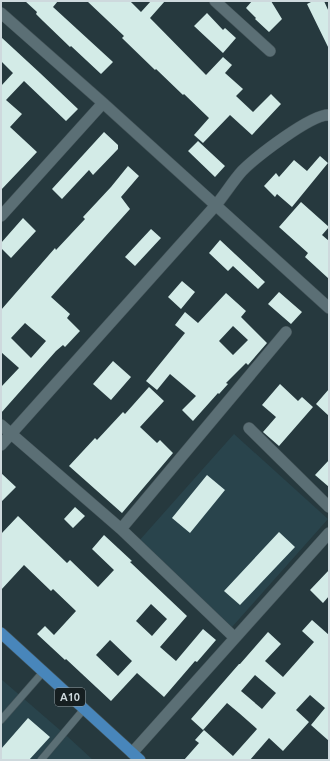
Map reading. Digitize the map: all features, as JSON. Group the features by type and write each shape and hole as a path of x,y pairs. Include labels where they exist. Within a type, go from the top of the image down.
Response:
{"main road":[{"name":"A10","path":"1,633 136,756"}],"street":[{"path":"215,1 270,51"},
{"path":"1,13 103,103 329,308"},
{"path":"2,214 103,103"},
{"path":"1,445 216,205 242,171 265,152 311,120 324,114 329,115"},
{"path":"121,529 286,332"},
{"path":"1,425 121,529 235,638"},
{"path":"250,428 329,507"},
{"path":"136,756 235,638 329,533"}],"lane":[{"path":"1,720 43,672"},
{"path":"41,760 84,709"}],"shaded area":[{"path":"234,434 328,519 232,627 138,542"},
{"path":"1,679 68,737 93,760 1,760"}],"building":[{"path":"25,1 58,1 53,7 113,62 101,74 71,46 70,47 36,14 37,12"},
{"path":"87,1 130,1 141,12 151,1 165,1 150,18 206,75 223,57 232,65 225,73 243,89 236,96 253,112 271,94 281,104 252,135 230,115 203,143 194,135 209,118 156,69 155,70 122,38 124,36"},
{"path":"252,1 271,1 282,19 269,32 246,8"},
{"path":"313,1 324,1 329,12 329,49 307,4"},
{"path":"207,13 223,30 225,28 236,38 223,53 194,26"},
{"path":"1,37 78,109 66,121 24,81 6,100 22,114 10,127 37,152 1,190 1,86 13,73 1,61"},
{"path":"104,132 118,145 118,149 93,175 89,170 62,199 52,189"},
{"path":"198,141 225,166 215,177 188,151"},
{"path":"320,156 328,163 292,207 277,194 275,197 264,186 276,173 279,177 294,160 307,171"},
{"path":"128,166 139,176 121,197 130,209 51,297 70,314 67,318 80,331 65,347 63,345 56,351 1,413 1,387 19,368 1,352 1,310 55,248 56,250 85,219 83,217","holes":["25,323 46,341 31,358 11,338"]},
{"path":"301,202 329,227 322,235 329,241 329,279 305,257 308,253 279,227"},
{"path":"23,218 36,231 11,258 1,248 1,243"},
{"path":"151,229 161,238 135,266 125,257"},
{"path":"220,240 265,282 258,289 233,266 228,271 209,253"},
{"path":"182,281 195,292 181,309 168,297"},
{"path":"279,292 302,312 291,324 268,304"},
{"path":"226,293 246,311 241,317 267,343 248,365 246,363 226,383 228,384 193,421 182,410 196,396 170,374 157,390 146,381 185,333 175,325 185,312 198,323","holes":["233,326 248,340 233,355 219,341"]},
{"path":"113,361 131,377 111,400 93,384"},
{"path":"280,384 298,401 302,397 313,407 279,446 263,432 276,417 262,405"},
{"path":"149,387 164,401 140,427 157,443 160,440 173,453 122,513 69,466 95,438 97,440 123,412 125,414"},
{"path":"329,389 329,416 316,404"},
{"path":"329,460 329,487 315,475"},
{"path":"1,473 16,487 1,502"},
{"path":"207,475 225,490 190,533 172,518"},
{"path":"75,507 85,516 73,528 64,519"},
{"path":"18,516 67,563 70,560 98,587 114,570 92,549 104,535 187,616 160,647 176,661 203,629 216,640 197,662 195,661 164,697 137,673 111,701 37,634 45,626 54,635 76,611 53,589 51,591 24,565 1,590 1,534","holes":["151,604 167,619 152,636 136,621","110,640 132,661 118,676 96,655"]},
{"path":"279,532 295,547 240,605 224,591"},
{"path":"329,570 329,596 323,603 310,590"},
{"path":"312,620 329,635 329,741 311,725 325,708 310,695 296,710 309,722 283,751 269,738 250,760 184,760 199,743 195,740 204,730 233,756 257,729 239,713 227,703 203,730 191,719 268,632 281,644 265,661 283,677 314,642 302,631","holes":["255,675 276,693 262,709 241,691"]},
{"path":"28,718 50,737 29,760 1,760 1,749"}]}
